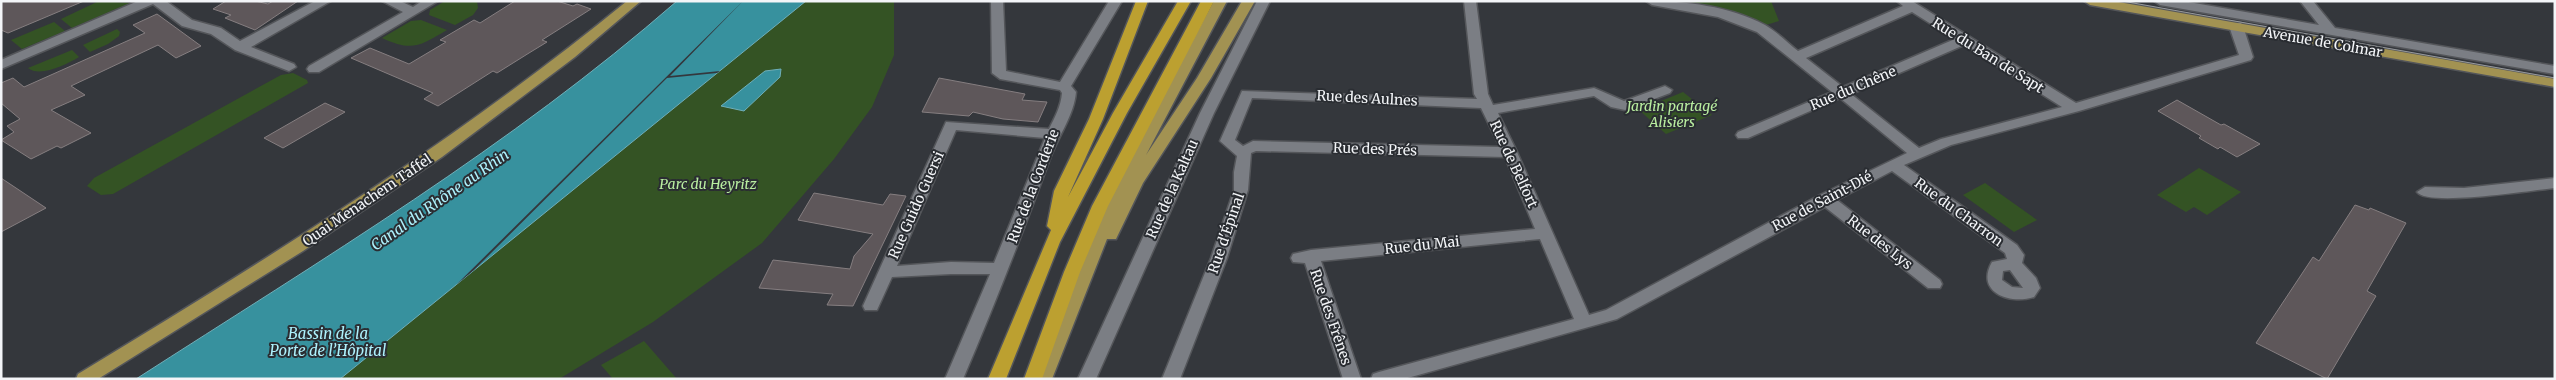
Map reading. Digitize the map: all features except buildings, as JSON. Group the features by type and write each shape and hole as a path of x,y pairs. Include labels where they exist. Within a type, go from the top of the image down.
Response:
{"highway":[{"path":"1052,242 1062,190 1096,119 1142,1"},
{"path":"997,379 1052,242 1120,113 1185,1"},
{"path":"1033,379 1082,248 1100,206 1208,1"}],"main road":[{"name":"Quai Menachem Taffel","path":"84,379 250,277 371,198 507,102 635,1"},
{"path":"1043,379 1119,190 1221,1"},
{"path":"1086,274 1111,234 1136,183 1165,135 1204,78 1249,1"},
{"name":"Avenue de Colmar","path":"2090,1 2555,83"}],"street":[{"path":"1,65 148,1"},
{"path":"157,1 188,23 216,31 240,47 289,68"},
{"path":"240,47 325,1"},
{"path":"388,1 414,12"},
{"path":"314,69 432,1"},
{"path":"997,1 999,73 1005,76 1064,87 1116,1"},
{"name":"Rue de la Kaltau","path":"1087,379 1207,113 1264,1"},
{"name":"Rue de Belfort","path":"1470,1 1479,87 1510,152 1583,321"},
{"path":"1652,1 1699,8 1744,20 1773,36 1917,153"},
{"name":"Avenue de Colmar","path":"2160,1 2555,70"},
{"path":"2306,1 2331,31"},
{"path":"1799,56 1908,4"},
{"name":"Rue du Ban de Sapt","path":"1908,4 2074,108"},
{"name":"Rue de Saint-Dié","path":"1379,379 1583,321 1611,315 1825,199 1893,164 1940,144 2074,108 2246,57 2236,26"},
{"name":"Rue du Chêne","path":"1743,135 1964,40"},
{"name":"Rue de la Corderie","path":"954,379 1002,269 1052,134 1068,101 1069,92 1064,87"},
{"name":"Rue des Aulnes","path":"1243,152 1229,144 1228,135 1247,94 1488,107 1594,92 1618,106 1625,106 1666,90"},
{"name":"Rue Guido Guersi","path":"1002,269 951,268 886,272 951,125 1052,134"},
{"name":"Rue des Prés","path":"1243,152 1253,146 1510,152"},
{"name":"Rue d'Épinal","path":"1172,379 1219,258 1241,190 1241,172 1245,155 1243,152"},
{"name":"Rue du Charron","path":"1893,164 2011,250 2016,255 2014,264"},
{"path":"2425,192 2464,193 2555,183"},
{"name":"Rue des Lys","path":"1825,199 1934,284"},
{"name":"Rue du Mai","path":"1305,257 1545,233"},
{"name":"Rue des Frênes","path":"1305,257 1352,379"},
{"path":"871,306 886,272"}],"green space":[{"path":"99,1 130,3 72,28 61,19"},
{"path":"445,1 477,1 478,8 473,15 455,25 429,15 430,10"},
{"name":"Parc du Heyritz","path":"806,1 894,1 894,55 872,107 834,159 762,243 653,322 559,379 340,379"},
{"path":"1680,1 1771,1 1779,21 1766,25 1718,7"},
{"path":"421,20 447,30 430,40 409,46 382,38 411,21"},
{"path":"54,22 65,31 22,49 11,40"},
{"path":"117,29 120,32 119,36 108,44 90,52 83,45"},
{"path":"72,50 79,57 54,69 33,71 28,68"},
{"path":"293,73 307,80 308,83 113,194 101,195 87,186 94,178 281,75"},
{"name":"Jardin partagé Alisiers","path":"1683,92 1712,115 1666,134 1639,110"},
{"path":"2199,168 2241,192 2207,215 2194,207 2186,212 2157,195"},
{"path":"1985,183 2037,220 2014,232 1963,195"},
{"path":"644,341 677,379 613,379 601,365"}],"water":[{"name":"Bassin de la Porte de l’Hôpital","path":"677,1 806,1 340,379 136,379 414,200 482,153 614,54"},
{"path":"781,69 780,77 744,111 721,106 765,71"}],"pier":[{"path":"743,1 670,76 720,71 717,73 667,78 474,270 456,285"}],"tram line":[{"path":"2122,1 2555,78"}],"water label":[{"name":"Canal du Rhône au Rhin","path":"440,200"}]}
